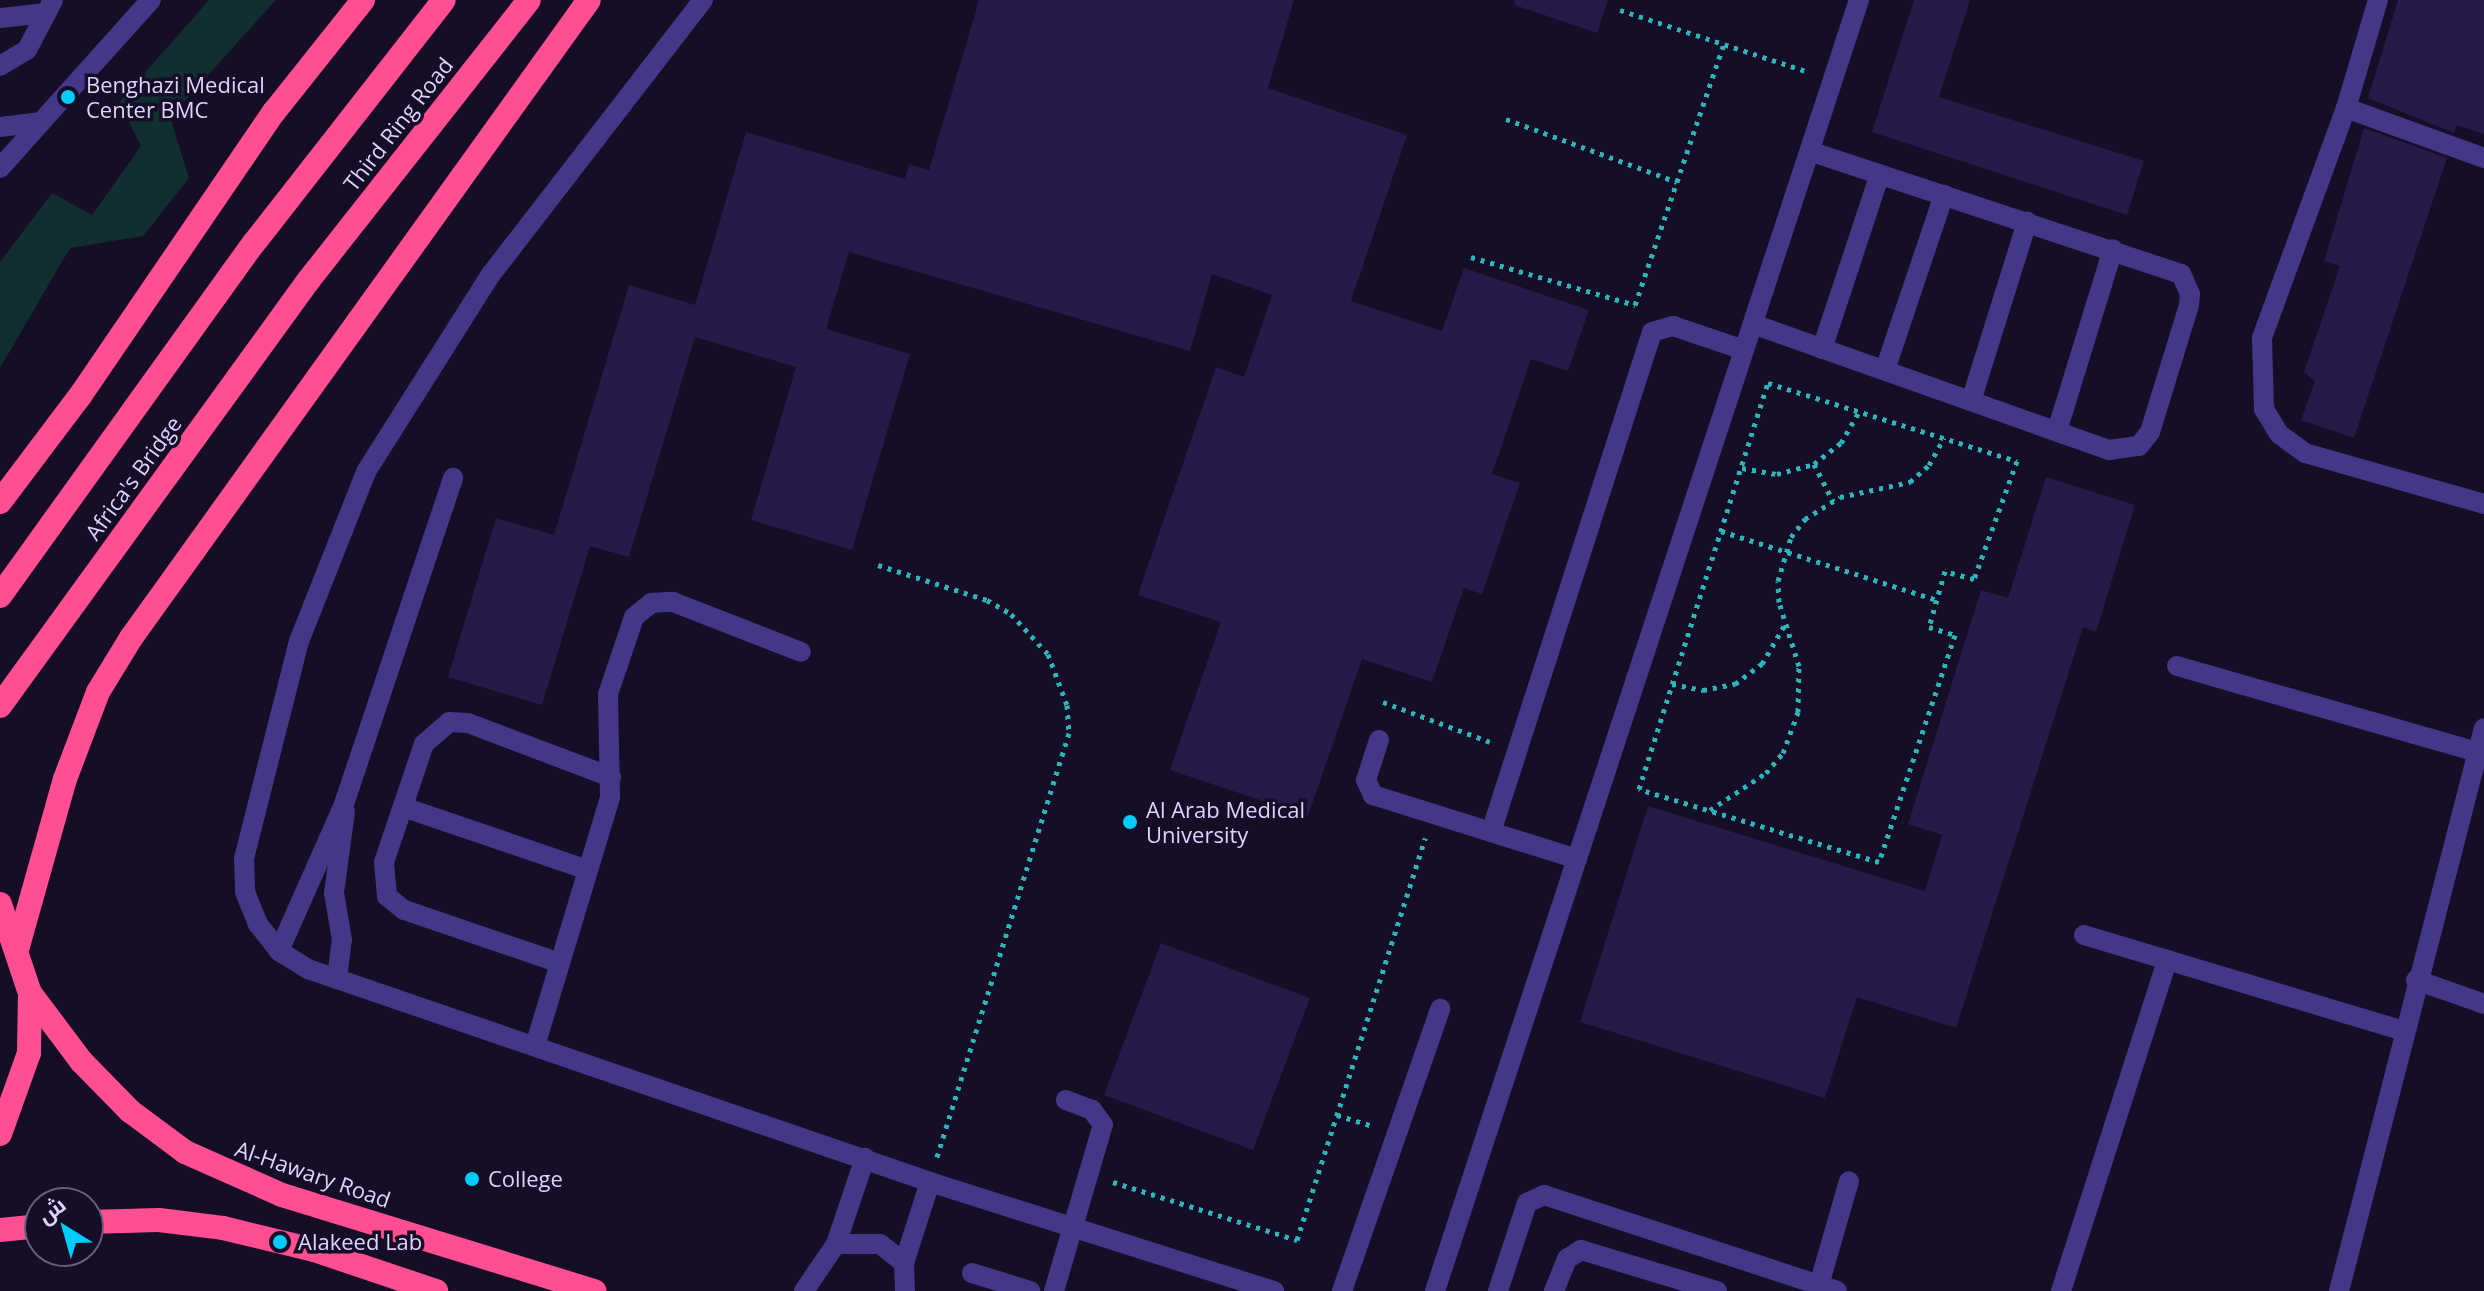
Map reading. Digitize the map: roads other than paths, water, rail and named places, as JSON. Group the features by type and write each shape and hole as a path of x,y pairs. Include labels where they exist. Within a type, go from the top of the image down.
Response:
{"highway":[{"path":"0,502 80,396 274,112 363,0"},
{"name":"Third Ring Road","path":"254,243 444,0"},
{"name":"Third Ring Road","path":"308,281 529,0"},
{"path":"18,946 65,779 98,692 131,638 589,0"},
{"name":"Africa's Bridge","path":"0,596 254,243"},
{"name":"Africa's Bridge","path":"0,706 308,281"},
{"path":"0,904 18,946 30,993 29,1053 0,1134"},
{"name":"Al-Hawary Road","path":"30,993 81,1061 130,1111 185,1152 282,1195 595,1291"},
{"path":"104,1222 159,1220 223,1228 314,1250 436,1291"},
{"path":"0,1230 24,1228"}],"street":[{"path":"0,168 151,0"},
{"path":"703,0 491,274 366,472 299,641 244,858 245,892 258,924 279,951 337,979 930,1182 1274,1291"},
{"path":"1435,1291 1859,0"},
{"path":"2378,0 2346,108 2262,338 2264,409 2279,434 2305,453 2484,504"},
{"path":"0,18 50,7"},
{"path":"0,66 27,50 50,7"},
{"path":"2346,108 2484,158"},
{"path":"0,127 41,122"},
{"path":"1753,324 2119,452 2139,446 2150,432 2190,294 2181,274 1810,151"},
{"path":"1822,349 1880,174"},
{"path":"1885,370 1944,195"},
{"path":"1971,401 2027,222"},
{"path":"2057,431 2113,249"},
{"path":"1491,832 1648,340 1659,327 1673,326 1744,350"},
{"path":"279,951 344,804 453,478"},
{"path":"535,1046 588,870 611,777 605,729 608,694 629,626 641,609 673,602 801,652"},
{"path":"2177,666 2476,752"},
{"path":"560,963 394,904 381,873 424,744 449,722 468,723 611,777"},
{"path":"2339,1291 2416,980 2484,728"},
{"path":"1379,740 1367,771 1368,788 1381,799 1577,859"},
{"path":"337,979 342,940 334,893 344,840 344,804"},
{"path":"403,807 588,870"},
{"path":"2084,935 2403,1031"},
{"path":"2061,1291 2167,960"},
{"path":"2416,980 2484,1004"},
{"path":"1342,1291 1440,1009"},
{"path":"1054,1291 1103,1125 1092,1110 1066,1100"},
{"path":"804,1291 836,1244 865,1158"},
{"path":"1498,1291 1527,1203 1544,1195 1828,1288 1849,1181"},
{"path":"905,1291 904,1263 930,1182"},
{"path":"836,1244 880,1244 904,1263"},
{"path":"1554,1291 1567,1259 1581,1250 1717,1291"},
{"path":"1647,1291 1653,1270"},
{"path":"972,1273 1030,1291"}],"place":[{"name":"Benghazi Medical Center BMC","path":"68,97"},
{"name":"Al Arab Medical University","path":"1130,822"},
{"name":"College","path":"472,1179"},
{"name":"Alakeed Lab","path":"280,1242"}]}
